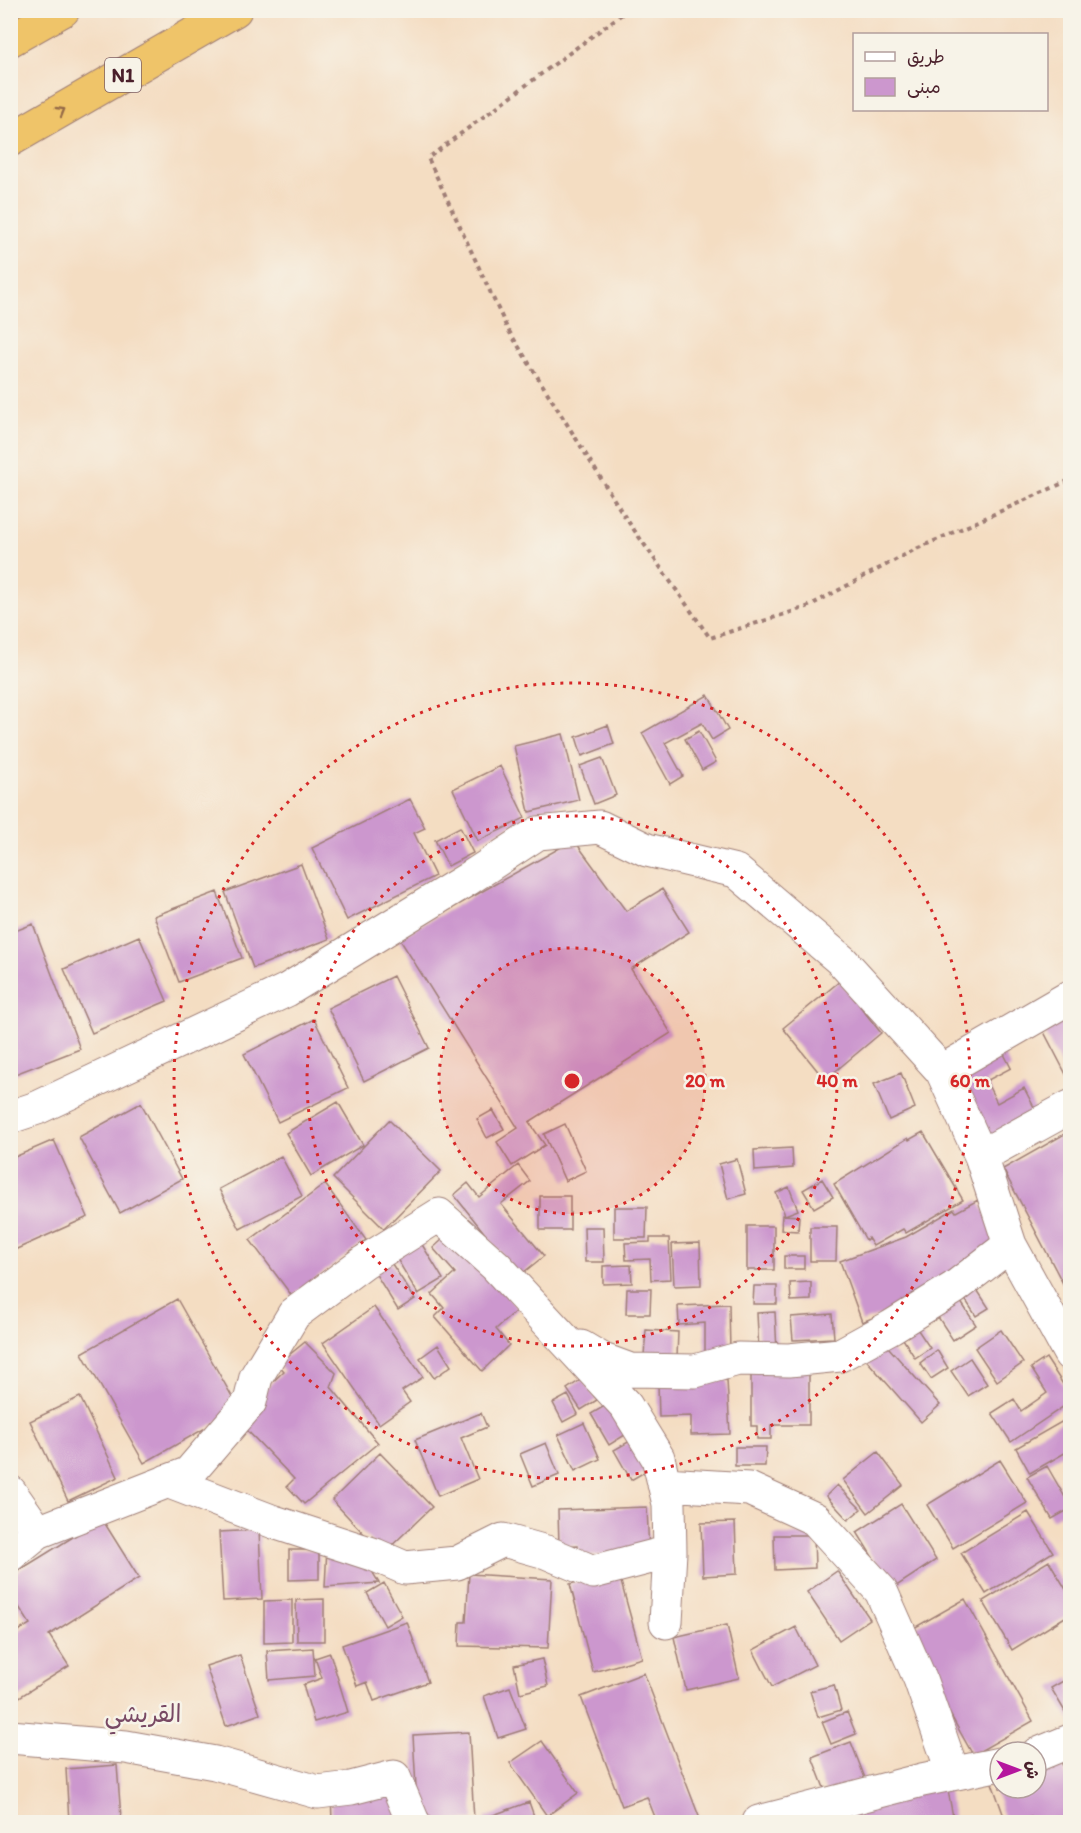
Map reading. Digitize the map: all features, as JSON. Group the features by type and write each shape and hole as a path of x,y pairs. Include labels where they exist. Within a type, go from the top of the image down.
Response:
{"highway":[{"path":"10,40 63,10"},
{"name":"N1","path":"10,140 236,10"}],"street":[{"path":"10,1117 37,1108 287,990 468,879 538,833 600,827 647,850 736,872 842,961 942,1071 981,1156 1010,1245 1071,1354"},
{"path":"942,1071 1071,997"},
{"path":"981,1156 1071,1107"},
{"path":"10,1555 38,1532 189,1473 250,1401 256,1377 294,1314 364,1262 439,1215 496,1266 626,1406 658,1458 669,1504 670,1552 666,1622"},
{"path":"554,1330 603,1360 630,1370 695,1371 738,1359 789,1360 840,1356 891,1328 954,1288 1010,1245"},
{"path":"167,1481 405,1568 457,1563 503,1540 546,1552 593,1572 670,1552"},
{"path":"664,1484 749,1489 815,1519 881,1591 920,1679 953,1773"},
{"path":"10,1492 38,1532"},
{"path":"10,1737 126,1747 204,1761 318,1792 351,1788 394,1777 413,1822"},
{"path":"1048,1750 1071,1741"},
{"path":"759,1822 988,1766"}],"path":[{"path":"630,10 428,158 507,328 625,517 710,638 807,608 915,550 1071,480"}],"building":[{"path":"708,695 728,730 712,740 702,723 665,743 683,776 670,784 642,733"},
{"path":"608,725 614,744 582,756 576,737"},
{"path":"699,731 716,762 702,770 685,739"},
{"path":"563,734 579,800 529,812 514,746"},
{"path":"602,758 616,795 594,804 580,766"},
{"path":"500,766 525,818 478,841 453,789"},
{"path":"410,799 425,828 414,833 435,876 347,920 312,848"},
{"path":"460,827 473,853 448,866 435,840"},
{"path":"574,840 626,911 662,889 689,932 631,969 671,1033 529,1122 545,1145 512,1166 497,1142 518,1128 399,938"},
{"path":"301,864 329,939 253,968 225,892"},
{"path":"217,892 242,958 179,982 154,916"},
{"path":"33,924 80,1049 10,1076 10,933"},
{"path":"139,936 167,1001 92,1033 64,969"},
{"path":"393,976 429,1048 364,1081 328,1008"},
{"path":"840,981 881,1033 825,1080 783,1028"},
{"path":"1070,1015 1070,1082 1043,1030"},
{"path":"314,1019 348,1088 278,1122 244,1054"},
{"path":"1001,1048 1011,1068 986,1081 997,1103 1024,1088 1037,1113 985,1141 950,1076"},
{"path":"901,1073 915,1108 889,1120 874,1084"},
{"path":"338,1102 363,1145 311,1176 286,1133"},
{"path":"141,1103 182,1179 120,1213 79,1137"},
{"path":"493,1110 504,1129 487,1138 477,1119"},
{"path":"389,1120 441,1171 384,1229 333,1178"},
{"path":"565,1124 586,1171 565,1181 544,1134"},
{"path":"1070,1131 1070,1177 1068,1178 1070,1183 1070,1297 1003,1169"},
{"path":"923,1132 963,1200 906,1233 903,1229 873,1246 868,1238 866,1240 834,1184 908,1138 909,1140"},
{"path":"54,1140 88,1217 10,1252 10,1159"},
{"path":"792,1148 793,1168 755,1171 754,1150"},
{"path":"281,1156 302,1196 240,1229 219,1189"},
{"path":"737,1159 746,1194 728,1199 719,1164"},
{"path":"518,1165 530,1181 501,1204 544,1256 519,1276 454,1195 468,1183 479,1197"},
{"path":"822,1179 833,1197 814,1208 803,1190"},
{"path":"325,1184 366,1240 292,1296 250,1240"},
{"path":"789,1187 798,1210 785,1215 776,1193"},
{"path":"540,1196 570,1196 570,1230 540,1230"},
{"path":"978,1200 1003,1244 928,1297 862,1322 840,1261 906,1237 954,1209 956,1212"},
{"path":"614,1207 647,1207 646,1238 614,1238"},
{"path":"782,1215 799,1216 798,1231 781,1230"},
{"path":"747,1226 774,1226 774,1270 747,1270"},
{"path":"584,1227 603,1227 604,1262 585,1262"},
{"path":"810,1227 837,1227 836,1261 810,1261"},
{"path":"451,1232 518,1309 496,1329 509,1345 482,1371 435,1317 444,1308 432,1294 455,1273 433,1248"},
{"path":"418,1238 443,1279 418,1294 394,1254"},
{"path":"650,1238 669,1238 671,1279 651,1280 650,1259 626,1260 625,1243 650,1242"},
{"path":"700,1243 701,1285 674,1286 672,1244"},
{"path":"784,1256 804,1256 804,1269 784,1269"},
{"path":"388,1258 415,1299 398,1310 372,1268"},
{"path":"631,1265 632,1283 603,1284 603,1266"},
{"path":"811,1282 811,1300 791,1301 790,1283"},
{"path":"972,1282 989,1308 976,1316 959,1290"},
{"path":"754,1286 777,1286 777,1304 753,1304"},
{"path":"627,1289 651,1289 650,1314 626,1314"},
{"path":"177,1299 239,1409 144,1463 82,1353"},
{"path":"959,1299 976,1325 953,1340 936,1314"},
{"path":"729,1304 730,1352 705,1353 705,1323 679,1325 678,1306"},
{"path":"374,1307 423,1377 402,1391 410,1402 379,1424 323,1343"},
{"path":"775,1312 777,1351 759,1352 757,1313"},
{"path":"832,1314 834,1338 793,1340 791,1317"},
{"path":"912,1321 930,1348 915,1358 898,1331"},
{"path":"646,1330 678,1332 677,1357 644,1355"},
{"path":"1001,1330 1023,1363 997,1381 975,1348"},
{"path":"880,1338 940,1405 921,1422 862,1355"},
{"path":"305,1342 336,1373 331,1387 378,1443 304,1504 287,1486 294,1479 242,1425 256,1398 284,1371 278,1364"},
{"path":"438,1345 451,1366 434,1378 420,1358"},
{"path":"937,1350 948,1368 931,1379 920,1363"},
{"path":"970,1358 987,1384 968,1396 951,1371"},
{"path":"1046,1358 1070,1395 1070,1402 1011,1442 992,1413 1014,1399 1021,1411 1047,1393 1031,1368"},
{"path":"751,1369 809,1369 809,1425 771,1425 771,1439 757,1439 757,1426 751,1426"},
{"path":"582,1379 597,1400 581,1410 567,1389"},
{"path":"727,1380 730,1434 691,1435 691,1416 659,1417 658,1383"},
{"path":"568,1395 578,1414 563,1422 553,1403"},
{"path":"80,1397 118,1477 68,1501 30,1421"},
{"path":"615,1400 633,1430 609,1445 591,1414"},
{"path":"481,1413 487,1427 461,1438 478,1479 438,1496 415,1440"},
{"path":"1070,1417 1070,1450 1030,1473 1016,1448"},
{"path":"584,1423 600,1459 575,1471 558,1435"},
{"path":"639,1436 655,1466 631,1480 614,1450"},
{"path":"546,1443 559,1475 533,1486 520,1454"},
{"path":"735,1447 766,1447 765,1466 735,1466"},
{"path":"878,1452 903,1485 868,1513 843,1480"},
{"path":"380,1453 432,1507 383,1554 332,1500"},
{"path":"1000,1460 1027,1503 953,1548 927,1505"},
{"path":"1047,1466 1070,1506 1070,1509 1052,1519 1027,1477"},
{"path":"837,1485 861,1509 848,1520 826,1496"},
{"path":"901,1504 936,1560 892,1589 857,1532"},
{"path":"647,1507 649,1553 578,1556 578,1545 559,1546 558,1510"},
{"path":"1028,1512 1053,1552 986,1594 961,1553"},
{"path":"102,1519 139,1578 49,1635 69,1666 10,1703 10,1636 30,1624 10,1593 10,1576"},
{"path":"735,1522 737,1574 703,1576 701,1523"},
{"path":"259,1530 262,1599 223,1601 219,1532"},
{"path":"774,1535 814,1535 815,1568 775,1570"},
{"path":"327,1547 369,1566 379,1583 325,1587"},
{"path":"289,1550 319,1550 319,1579 289,1580"},
{"path":"1049,1561 1070,1596 1070,1614 1012,1650 983,1601"},
{"path":"618,1571 642,1658 593,1672 570,1584"},
{"path":"837,1571 870,1619 839,1640 807,1592"},
{"path":"469,1574 552,1579 548,1648 459,1646 460,1622 466,1622"},
{"path":"384,1583 402,1616 385,1626 367,1593"},
{"path":"324,1599 324,1641 297,1641 296,1600"},
{"path":"965,1599 1033,1721 999,1740 988,1740 988,1746 973,1755 905,1633"},
{"path":"292,1600 292,1642 264,1643 264,1601"},
{"path":"407,1622 428,1682 374,1701 367,1682 357,1686 342,1645"},
{"path":"727,1625 739,1678 686,1690 674,1637"},
{"path":"796,1627 815,1665 772,1687 753,1650"},
{"path":"313,1648 315,1676 269,1680 267,1651"},
{"path":"330,1653 348,1712 314,1722 303,1685 322,1678 315,1658"},
{"path":"240,1655 260,1714 226,1726 206,1666"},
{"path":"542,1659 548,1686 520,1693 514,1665"},
{"path":"644,1673 700,1819 689,1822 657,1822 647,1797 622,1806 581,1697"},
{"path":"1070,1677 1070,1720 1051,1688"},
{"path":"834,1685 841,1710 818,1717 810,1691"},
{"path":"510,1687 526,1729 498,1738 484,1696"},
{"path":"847,1712 856,1734 831,1744 822,1722"},
{"path":"469,1732 474,1820 418,1822 413,1735"},
{"path":"542,1741 578,1793 547,1816 510,1763"},
{"path":"851,1742 865,1778 826,1793 812,1757"},
{"path":"1061,1760 1070,1788 1070,1822 1033,1822 1031,1817 1006,1822 998,1800 1048,1800 1048,1764"},
{"path":"117,1765 121,1818 69,1822 66,1769"},
{"path":"947,1785 954,1822 834,1822 831,1804"},
{"path":"394,1792 411,1822 332,1822 331,1794"},
{"path":"529,1802 536,1822 486,1822 485,1818"}],"district":[{"name":"القريشي","path":"143,1713"}]}
